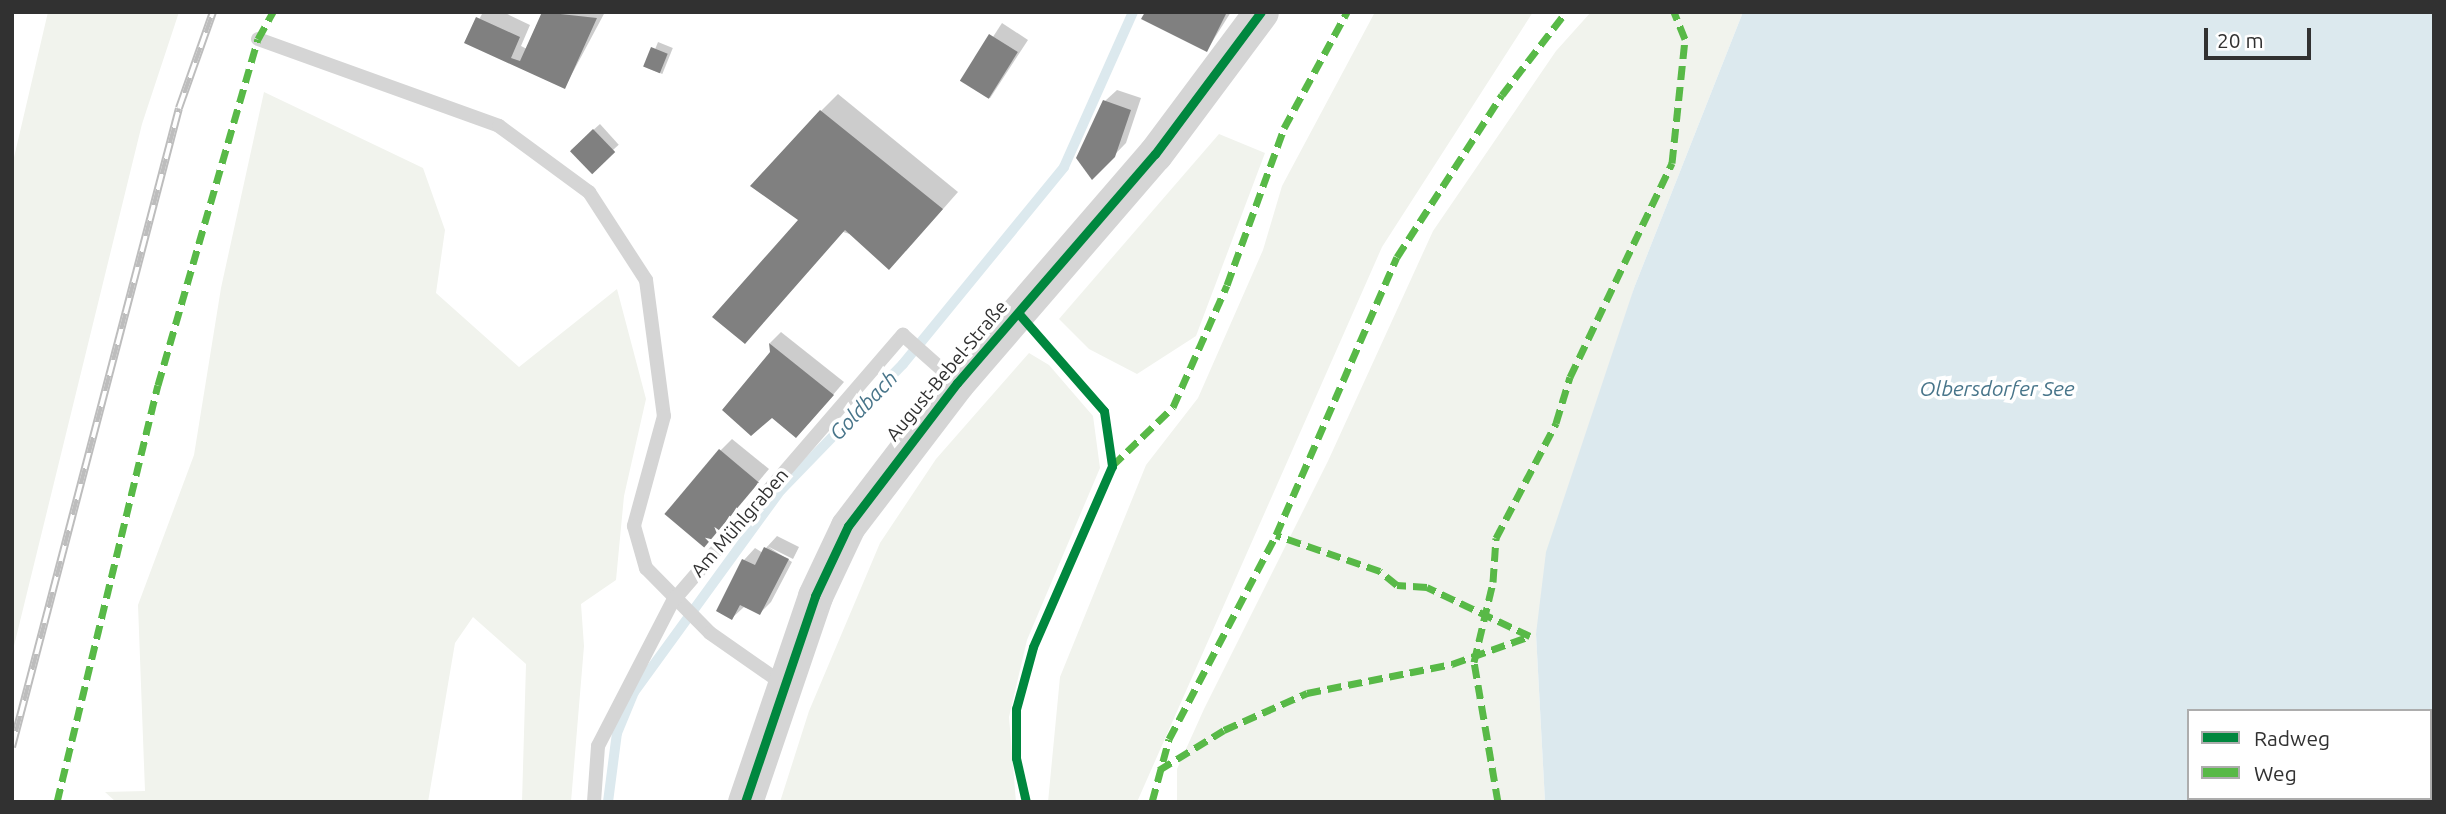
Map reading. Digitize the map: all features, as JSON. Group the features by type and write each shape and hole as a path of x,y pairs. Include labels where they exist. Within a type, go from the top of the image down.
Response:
{"street":[{"name":"August-Bebel-Straße","path":"745,802 783,684 848,526 948,374 1155,154 1261,12"}],"lane":[{"path":"258,39 499,126 589,192 646,280 664,416 635,526 646,568 673,601 710,633 783,684"},
{"name":"Am Mühlgraben","path":"594,802 598,746 673,601 905,337 948,374"}],"shaded area":[{"path":"48,12 179,12 142,124 12,654 12,166"},
{"path":"1375,12 1533,12 1382,247 1137,802 1048,802 1060,677 1146,465 1198,398 1263,250 1282,186"},
{"path":"1591,12 1743,12 1634,288 1536,634 1545,802 1177,802 1177,769 1204,709 1328,461 1433,231 1556,51"},
{"path":"264,92 423,168 445,230 436,293 519,367 617,289 646,399 624,496 616,580 581,604 584,646 571,802 522,802 526,664 473,617 455,643 428,802 116,802 105,792 145,791 138,605 194,455 221,288"},
{"path":"1219,134 1265,153 1196,336 1137,374 1089,349 1059,319"},
{"path":"1029,353 1049,365 1093,416 1100,468 1027,640 1009,717 1016,802 780,802 809,711 880,543 936,459"}],"water":[{"name":"Olbersdorfer See","path":"1743,12 2434,12 2434,802 1545,802 1536,634 1546,552 1634,288"}],"building":[{"path":"542,12 597,18 565,89 464,43 476,17 520,37 511,58 520,61"},
{"path":"1145,12 1227,12 1207,52 1141,19"},
{"path":"989,34 1018,52 989,99 960,81"},
{"path":"651,47 668,54 660,73 643,66"},
{"path":"1103,100 1131,110 1115,157 1092,180 1076,158"},
{"path":"820,110 943,209 889,270 845,230 745,344 712,317 798,220 750,186"},
{"path":"593,129 615,152 592,174 570,151"},
{"path":"769,343 834,395 796,438 772,418 751,436 722,410 770,352"},
{"path":"719,449 759,482 704,548 664,514"},
{"path":"764,547 789,559 760,615 740,605 732,620 716,611 742,559 755,565"}],"waterway":[{"name":"Goldbach","path":"608,802 617,733 634,692 781,490 903,364 1064,167 1133,12"}],"railway":[{"path":"12,747 179,108 213,12"}],"marked path":[{"path":"57,802 158,385 258,39 273,12"},
{"path":"1112,466 1173,407 1227,285 1284,128 1347,12"},
{"path":"1152,802 1169,739 1276,535 1397,257 1502,95 1566,12"},
{"path":"1498,802 1474,662 1493,582 1496,538 1556,423 1570,377 1672,163 1685,39 1674,12"},
{"path":"1159,770 1224,730 1307,693 1452,664 1530,636 1427,587 1397,585 1380,571 1276,535"}],"cycle path":[{"path":"745,802 815,596 848,526 957,383 1155,154 1261,12"},
{"path":"1019,314 1104,411 1112,466 1033,647 1016,709 1016,758 1026,802"}]}
